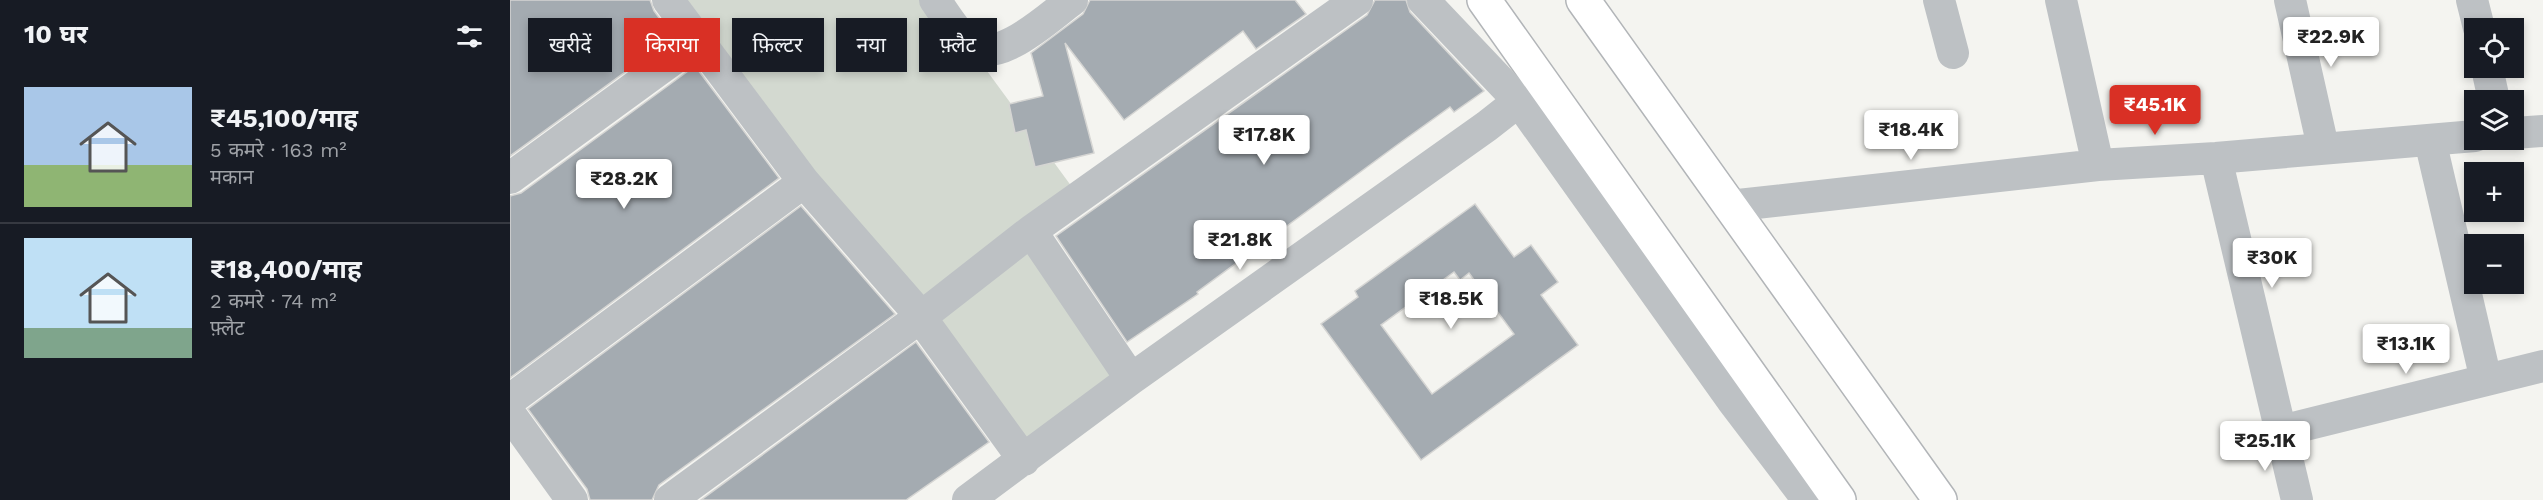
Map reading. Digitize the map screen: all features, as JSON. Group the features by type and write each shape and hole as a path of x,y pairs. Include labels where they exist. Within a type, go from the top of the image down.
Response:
{"highway":[{"path":"1484,0 1531,92 1839,500"},
{"path":"1589,2 1729,206 1940,500"}],"street":[{"path":"668,0 681,18"},
{"path":"935,0 970,45 989,52 1008,46 1072,0"},
{"path":"670,500 920,317 1031,231 1357,0"},
{"path":"1422,0 1531,92 1732,400 1808,500"},
{"path":"1939,0 1953,53"},
{"path":"2061,0 2098,165"},
{"path":"2290,0 2324,147"},
{"path":"2472,0 2476,18"},
{"path":"720,70 804,182 920,317 1024,460"},
{"path":"510,178 655,72"},
{"path":"968,500 1131,379 1531,92"},
{"path":"2524,132 2543,131"},
{"path":"1729,206 2098,165 2216,158 2324,147 2464,137"},
{"path":"2430,140 2486,380"},
{"path":"2216,158 2297,500"},
{"path":"510,400 804,182"},
{"path":"1031,231 1131,379"},
{"path":"2280,431 2543,366"},
{"path":"510,414 566,498"}],"shaded area":[{"path":"674,0 935,0 948,18 919,18 919,72 988,72 1080,198 1031,231 1131,379 1024,460 720,60 720,18 688,18"}],"building":[{"path":"510,0 650,0 659,18 624,18 625,72 510,156"},
{"path":"1090,0 1295,0 1306,14 1256,49 1243,31 1124,120 1065,43 1094,153 1035,167 1026,130 1015,133 1009,104 1043,96 1031,53 1083,14"},
{"path":"1375,0 1406,0 1410,12 1484,91 1454,112 1450,107 1197,292 1198,294 1127,342 1056,236 1367,15"},
{"path":"687,72 700,72 779,178 510,378 510,196 521,193"},
{"path":"1475,204 1514,257 1531,245 1558,282 1541,295 1578,345 1421,460 1321,324 1358,297 1355,291","holes":["1454,272 1460,280 1469,273 1514,334 1432,394 1381,325"]},
{"path":"801,206 895,314 659,485 652,500 590,500 587,489 528,409"},
{"path":"916,342 989,442 906,500 701,500"}]}
